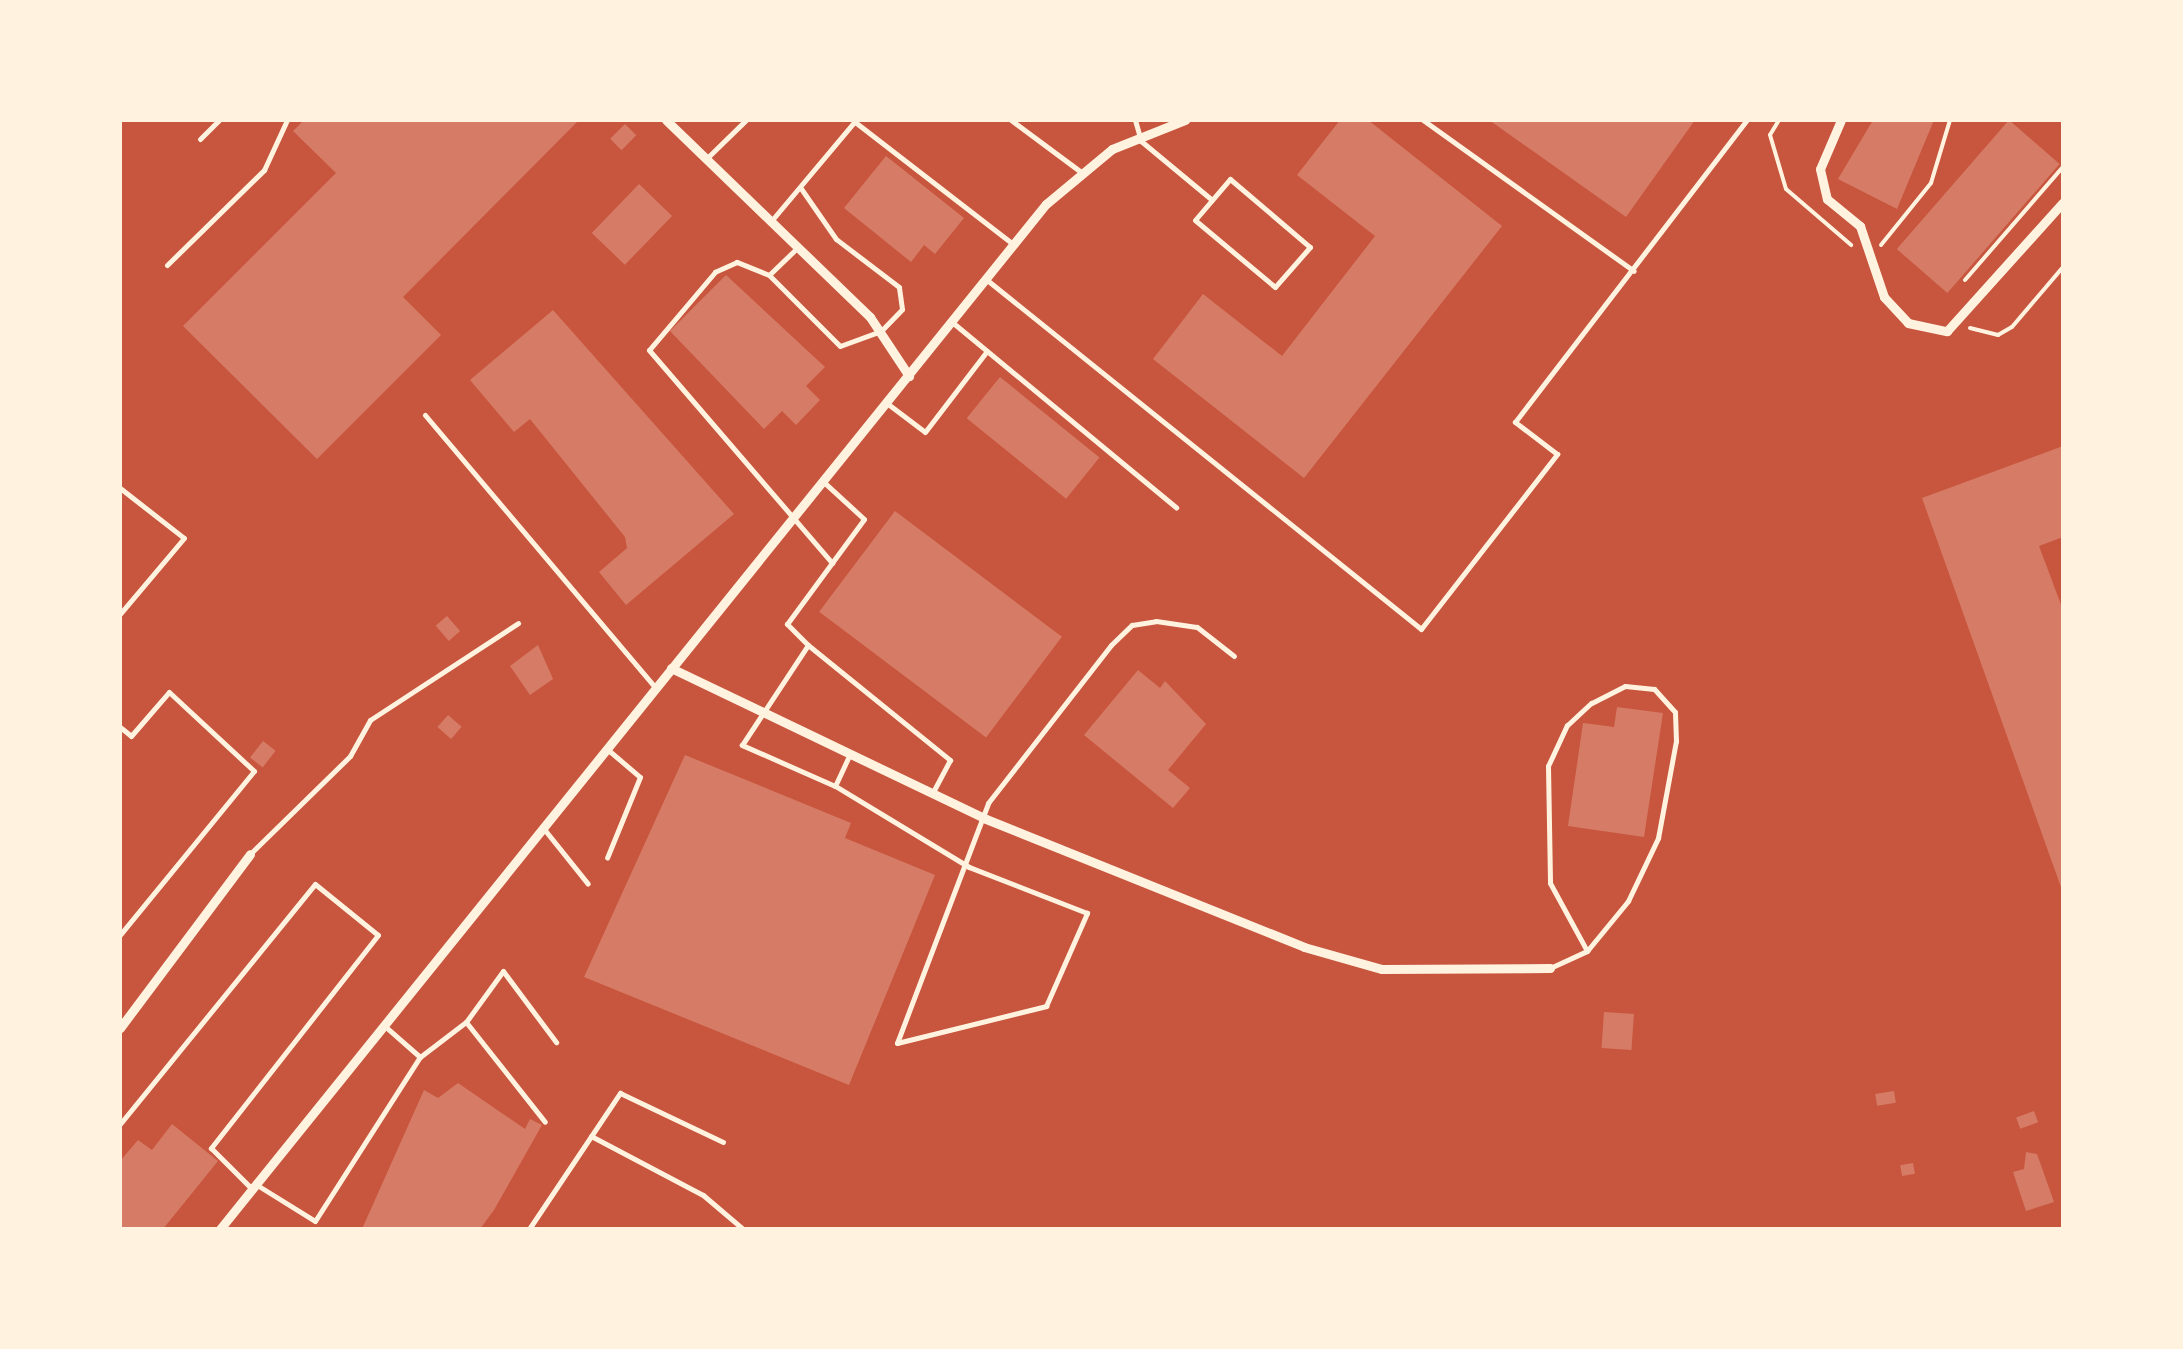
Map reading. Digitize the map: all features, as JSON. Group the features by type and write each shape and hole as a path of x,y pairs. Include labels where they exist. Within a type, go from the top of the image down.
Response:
{"street":[{"path":"666,120 880,332 909,376"},
{"path":"220,1229 388,1028 605,747 826,484 1013,244 1081,172 1184,120"},
{"path":"1841,120 1820,169 1827,199 1860,226 1884,298 1908,324 1947,332 2063,202"},
{"path":"671,668 848,758 986,819 1382,969 1550,968"},
{"path":"120,1028 250,854"}],"lane":[{"path":"200,140 219,120"},
{"path":"168,265 264,170 287,120"},
{"path":"706,159 746,120"},
{"path":"1011,120 1081,172"},
{"path":"1135,120 1141,141 1212,200"},
{"path":"1423,120 1634,272"},
{"path":"985,278 1420,629 1556,454 1514,422 1634,272 1747,120"},
{"path":"770,222 856,121 1013,244"},
{"path":"1230,179 1310,247 1276,288 1196,220 1212,200 1230,179"},
{"path":"800,187 836,239 905,298 880,332 840,346 768,274 736,262 715,272 649,350 773,489 791,525 832,563"},
{"path":"768,274 798,247"},
{"path":"950,320 1176,506"},
{"path":"888,404 925,432 987,351"},
{"path":"426,415 655,687"},
{"path":"826,484 864,519 787,624 950,760 932,795"},
{"path":"120,488 184,538 120,614"},
{"path":"250,854 350,756 370,720 518,624"},
{"path":"808,645 756,713 742,746 835,786 970,867 1087,913 1046,1006 897,1043 970,867 988,803 1132,626 1197,627 1234,656"},
{"path":"1550,968 1587,951 1628,901 1658,838 1676,741 1675,712 1654,689 1625,686 1592,703 1567,725 1548,766 1550,883 1587,951"},
{"path":"120,726 131,736 169,692 254,771 120,935"},
{"path":"605,747 640,777 607,858"},
{"path":"835,786 848,758"},
{"path":"542,827 588,884"},
{"path":"120,1124 315,884 378,935 212,1148 254,1187 315,1221 420,1057 466,1022 503,970 556,1042"},
{"path":"466,1022 545,1122"},
{"path":"388,1028 420,1057"},
{"path":"529,1229 620,1093 724,1142"},
{"path":"591,1136 703,1195 744,1229"}],"path":[{"path":"1778,120 1770,135 1786,190 1858,255"},
{"path":"1880,245 1931,183 1950,120"},
{"path":"1965,280 2063,168"},
{"path":"1952,336 2012,327 2063,267"}],"building":[{"path":"304,120 579,120 403,297 441,335 317,459 183,326 336,173 293,131"},
{"path":"1340,120 1368,120 1502,226 1304,478 1153,359 1203,294 1282,356 1375,236 1297,175"},
{"path":"1489,120 1695,120 1626,217"},
{"path":"1873,120 1934,120 1897,209 1838,179"},
{"path":"2009,120 2060,164 1947,293 1897,249"},
{"path":"625,124 636,135 621,150 610,139"},
{"path":"886,156 964,218 935,254 924,245 911,262 844,208"},
{"path":"639,184 672,216 625,265 592,233"},
{"path":"726,275 825,367 806,386 820,400 796,425 782,411 764,429 670,331"},
{"path":"553,310 734,514 626,605 599,572 627,548 625,537 530,419 514,432 470,380"},
{"path":"1000,377 1099,458 1066,499 967,418"},
{"path":"2063,446 2063,537 2039,546 2063,610 2062,890 1922,498"},
{"path":"895,511 1062,637 986,737 819,612"},
{"path":"447,616 460,631 449,641 436,626"},
{"path":"538,645 553,679 530,695 510,666"},
{"path":"1138,670 1160,688 1165,681 1206,724 1168,770 1190,788 1173,808 1084,735"},
{"path":"1617,707 1663,713 1644,837 1568,826 1583,723 1614,727"},
{"path":"448,715 462,727 451,739 438,727"},
{"path":"263,741 276,751 263,767 250,758"},
{"path":"685,755 851,823 845,838 935,875 849,1085 584,977"},
{"path":"1604,1012 1634,1014 1631,1050 1601,1048"},
{"path":"458,1083 525,1129 530,1119 542,1125 494,1210 480,1229 362,1229 424,1090 438,1098"},
{"path":"1894,1091 1896,1103 1877,1106 1875,1094"},
{"path":"2034,1111 2038,1122 2020,1129 2016,1117"},
{"path":"172,1124 218,1161 163,1229 120,1229 120,1161 138,1140 152,1150"},
{"path":"2026,1152 2037,1154 2054,1202 2026,1211 2013,1172 2024,1169"},
{"path":"1913,1163 1915,1174 1902,1176 1900,1165"}]}
